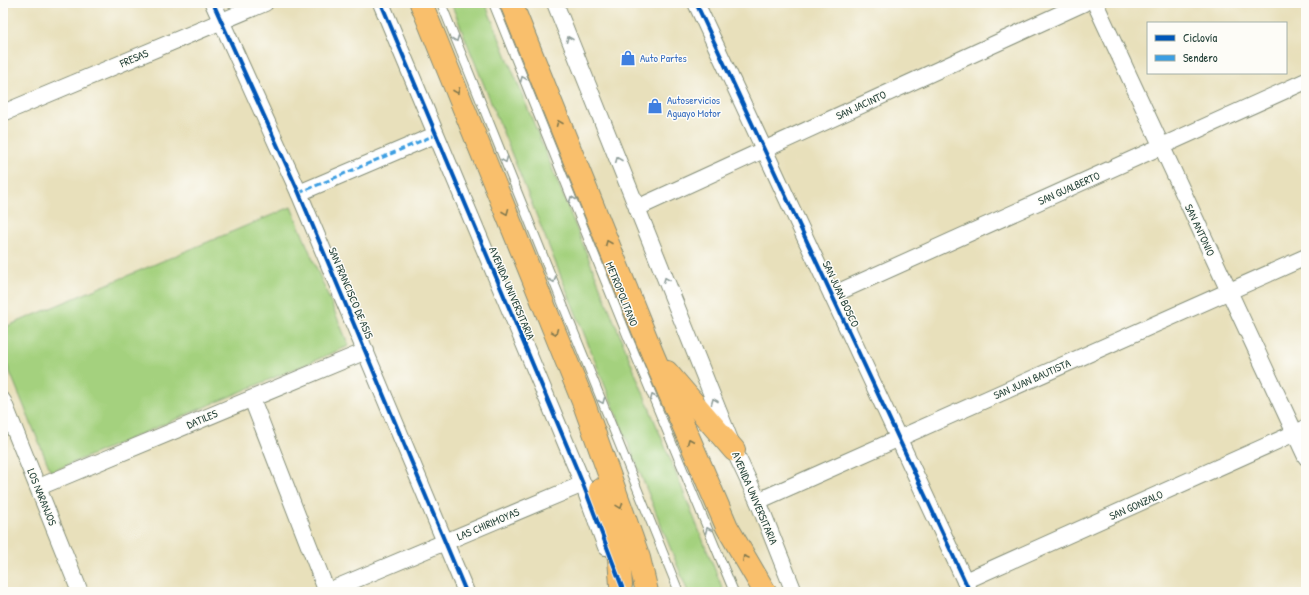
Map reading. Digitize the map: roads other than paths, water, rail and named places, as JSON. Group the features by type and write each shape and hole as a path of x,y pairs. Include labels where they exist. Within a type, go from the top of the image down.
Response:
{"main road":[{"path":"422,3 584,404 639,558 647,592"},
{"path":"511,3 653,355 727,527 765,592"},
{"path":"653,355 734,450"},
{"path":"584,404 592,461 619,558 622,588"}],"street":[{"name":"SAN FRANCISCO DE ASIS","path":"212,3 299,193 466,592"},
{"name":"FRESAS","path":"3,113 265,3"},
{"name":"AVENIDA UNIVERSITARIA","path":"381,3 583,484 622,588"},
{"name":"AVENIDA UNIVERSITARIA","path":"555,3 734,450 758,501 794,592"},
{"name":"SAN JUAN BOSCO","path":"697,3 968,587"},
{"name":"SAN JACINTO","path":"637,208 1084,3"},
{"name":"SAN ANTONIO","path":"1095,3 1229,291 1300,431 1306,457"},
{"name":"SAN GUALBERTO","path":"832,295 1306,81"},
{"path":"299,193 435,134"},
{"name":"SAN JUAN BAUTISTA","path":"758,501 1306,257"},
{"name":"DATILES","path":"39,487 366,351"},
{"path":"252,399 327,592"},
{"name":"LOS NARANJOS","path":"3,402 39,487 80,592"},
{"name":"SAN GONZALO","path":"968,587 1300,431"},
{"name":"LAS CHIRIMOYAS","path":"327,592 583,484"}],"lane":[{"path":"441,3 679,592"},
{"name":"METROPOLITANO","path":"493,3 627,335 734,592"}],"place":[{"name":"Auto Partes","path":"628,58"},
{"name":"Autoservicios Aguayo Motor","path":"655,106"}]}
